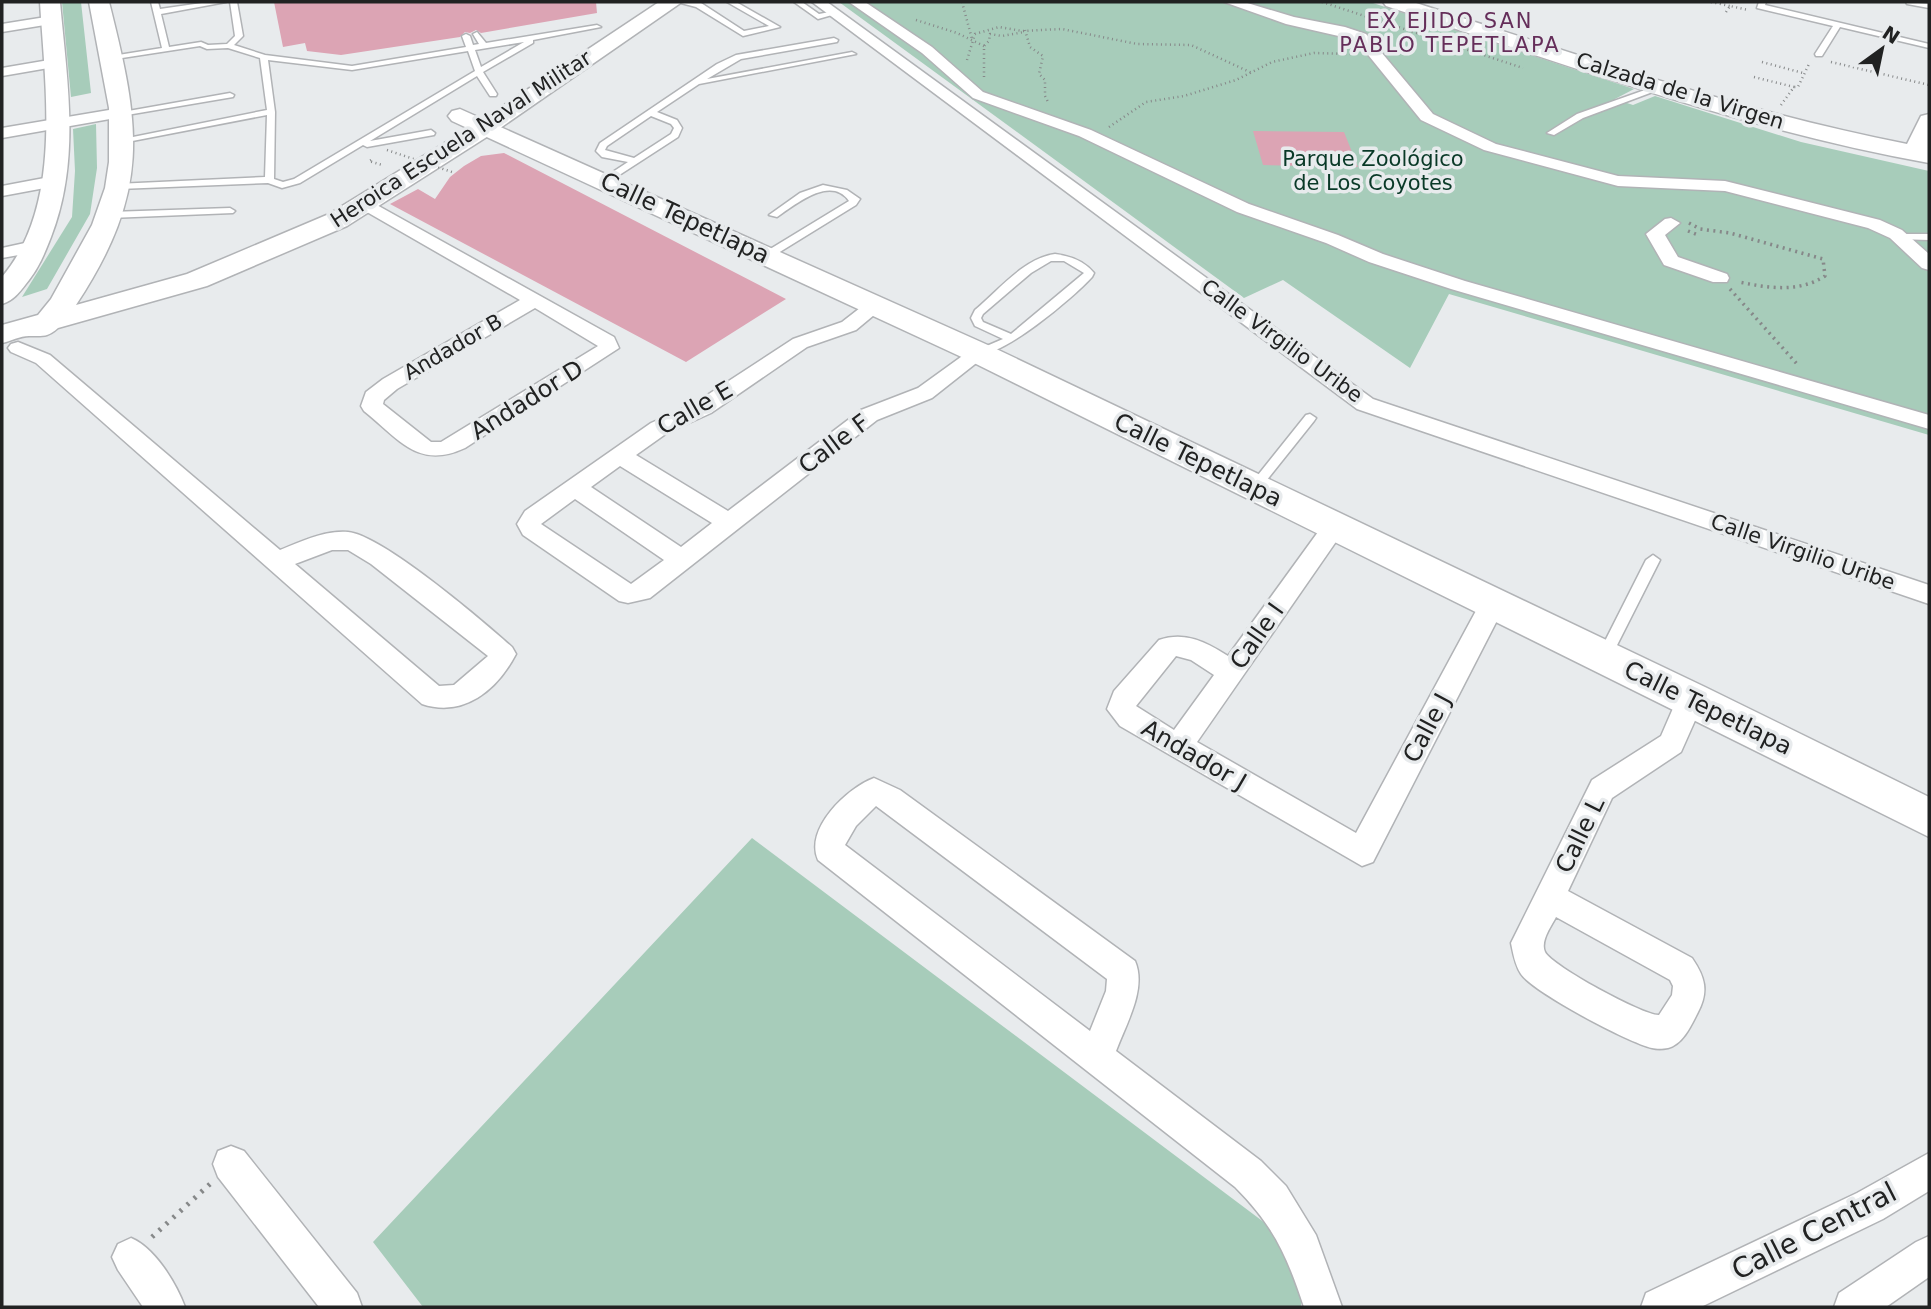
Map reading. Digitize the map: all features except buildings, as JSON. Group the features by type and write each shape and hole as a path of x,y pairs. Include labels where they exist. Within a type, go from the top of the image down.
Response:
{"main road":[{"path":"7,346 46,323 68,296 110,215 118,186 122,140 120,106 99,2"},
{"name":"Heroica Escuela Naval Militar","path":"472,122 487,84 597,27 636,2"},
{"name":"Heroica Escuela Naval Militar","path":"46,323 197,280 309,234 366,204 472,122 672,2"},
{"name":"Calzada de la Virgen","path":"1394,2 1771,120 1922,155"},
{"path":"2,295 26,266 49,209 55,181 59,117 51,11"},
{"path":"1922,155 1929,121"},
{"name":"Heroica Escuela Naval Militar","path":"2,312 68,296 198,256 330,196 431,133 472,122"},
{"name":"Calle Tepetlapa","path":"472,122 979,353 1691,698 1929,818"}],"street":[{"path":"856,2 981,87 1243,208 1332,239 1376,258 1827,394 1929,422"},
{"path":"1231,2 1291,21 1345,31 1361,37 1427,117 1490,147 1618,181 1726,186 1874,224 1899,237 1929,264"},
{"name":"Calle Virgilio Uribe","path":"827,7 1365,404 1929,595"},
{"path":"2,28 51,11"},
{"path":"2,72 55,63"},
{"path":"2,133 59,117 120,106"},
{"path":"2,121 59,117"},
{"path":"2,191 55,181"},
{"path":"366,204 607,341 608,348"},
{"path":"1671,223 1655,234 1671,261 1720,278"},
{"path":"2,253 34,247"},
{"name":"Andador B","path":"444,449 426,449 372,407 374,397 390,384 534,300"},
{"name":"Calle E","path":"531,529 529,524 533,517 659,428 703,408 783,352 800,343 849,327 876,305"},
{"path":"7,346 43,359 432,696 450,699 498,666 503,654 418,587 353,541 331,542 278,561"},
{"name":"Andador D","path":"444,449 608,348"},
{"name":"Calle F","path":"531,529 628,594 640,591 869,415 925,393 979,353"},
{"path":"618,456 730,523"},
{"path":"575,487 682,560"},
{"name":"Calle I","path":"1179,745 1334,527"},
{"name":"Calle J","path":"1362,852 1493,603"},
{"name":"Andador J","path":"1231,672 1186,645 1168,647 1124,698 1121,709 1130,718 1362,852"},
{"name":"Calle L","path":"1549,897 1681,969 1690,983 1687,1000 1668,1031 1653,1032 1547,977 1532,963 1527,943 1549,897 1602,789 1671,744 1691,698"},
{"path":"1097,1055 1122,991 1124,972 890,799 874,791 861,798 830,839 829,850 1248,1174 1273,1199 1303,1248 1323,1307"},
{"path":"231,1164 344,1307"},
{"name":"Calle Central","path":"1660,1307 1870,1206 1929,1171"},
{"path":"1853,1307 1929,1255"},
{"path":"131,1257 166,1307"}],"lane":[{"path":"155,2 166,50"},
{"path":"157,12 222,2"},
{"path":"229,46 239,36 234,2"},
{"path":"681,2 698,5 743,34 776,27 731,2"},
{"path":"797,2 818,17 827,7"},
{"path":"1763,2 1760,6 1929,46"},
{"path":"1910,2 1929,6"},
{"path":"1816,56 1838,24"},
{"path":"113,63 166,50 229,46 264,57 352,68 597,27"},
{"path":"477,34 484,47"},
{"path":"466,36 487,84"},
{"path":"118,186 269,180 282,185 297,181 357,145 487,84 534,39"},
{"path":"632,160 605,155 600,151 603,145 720,66 739,57 834,40"},
{"path":"113,63 204,46"},
{"path":"696,84 852,54"},
{"path":"264,57 271,112 269,180"},
{"path":"1550,133 1580,116 1662,87"},
{"path":"120,106 230,95"},
{"path":"122,140 271,112"},
{"path":"604,181 632,160 675,135 678,128 674,122 650,113"},
{"path":"357,145 431,133"},
{"path":"766,256 853,203 855,199 832,187 816,188 774,215"},
{"path":"110,215 230,211"},
{"path":"1899,237 1929,237"},
{"path":"979,353 1012,339 1087,278 1089,272 1064,258 1045,259 979,312 976,318 979,324 1012,339"},
{"path":"1254,488 1310,418"},
{"path":"1604,657 1653,560"}],"path":[{"path":"962,2 972,40"},
{"path":"1322,2 1532,70"},
{"path":"1711,2 1756,12"},
{"path":"1726,12 1730,6"},
{"path":"906,17 984,46"},
{"path":"981,87 966,69 975,34 999,27 1025,31"},
{"path":"981,87 984,46 989,41 990,34 1002,36 1025,31 1062,29 1137,44 1191,45 1252,73"},
{"path":"1025,31 1030,47 1043,56 1039,74 1045,80 1045,96 1052,108"},
{"path":"1106,129 1146,102 1184,96 1252,73 1272,62 1314,53 1362,56"},
{"path":"1803,73 1816,56"},
{"path":"1827,60 1929,85"},
{"path":"1762,62 1803,73"},
{"path":"1754,76 1798,87 1806,75 1803,73"},
{"path":"1771,120 1794,87"},
{"path":"387,150 452,172"},
{"path":"1671,223 1684,222 1700,229 1730,233 1823,259 1825,275 1818,281 1775,289 1720,278"},
{"path":"1720,278 1827,394"},
{"path":"131,1257 231,1164"}],"green space":[{"path":"62,2 81,2 91,93 71,97"},
{"name":"Parque Zoológico de Los Coyotes","path":"839,2 1370,2 1634,89 1615,99 1633,105 1655,96 1801,142 1929,171 1929,435 1449,294 1410,368 1283,280 1244,298"},
{"path":"96,124 97,168 90,214 47,289 22,297 72,217 75,171 73,129"},
{"path":"752,838 1301,1250 1301,1307 423,1307 373,1242"}],"district":[{"name":"EX EJIDO SAN PABLO TEPETLAPA","path":"1450,33"}]}
